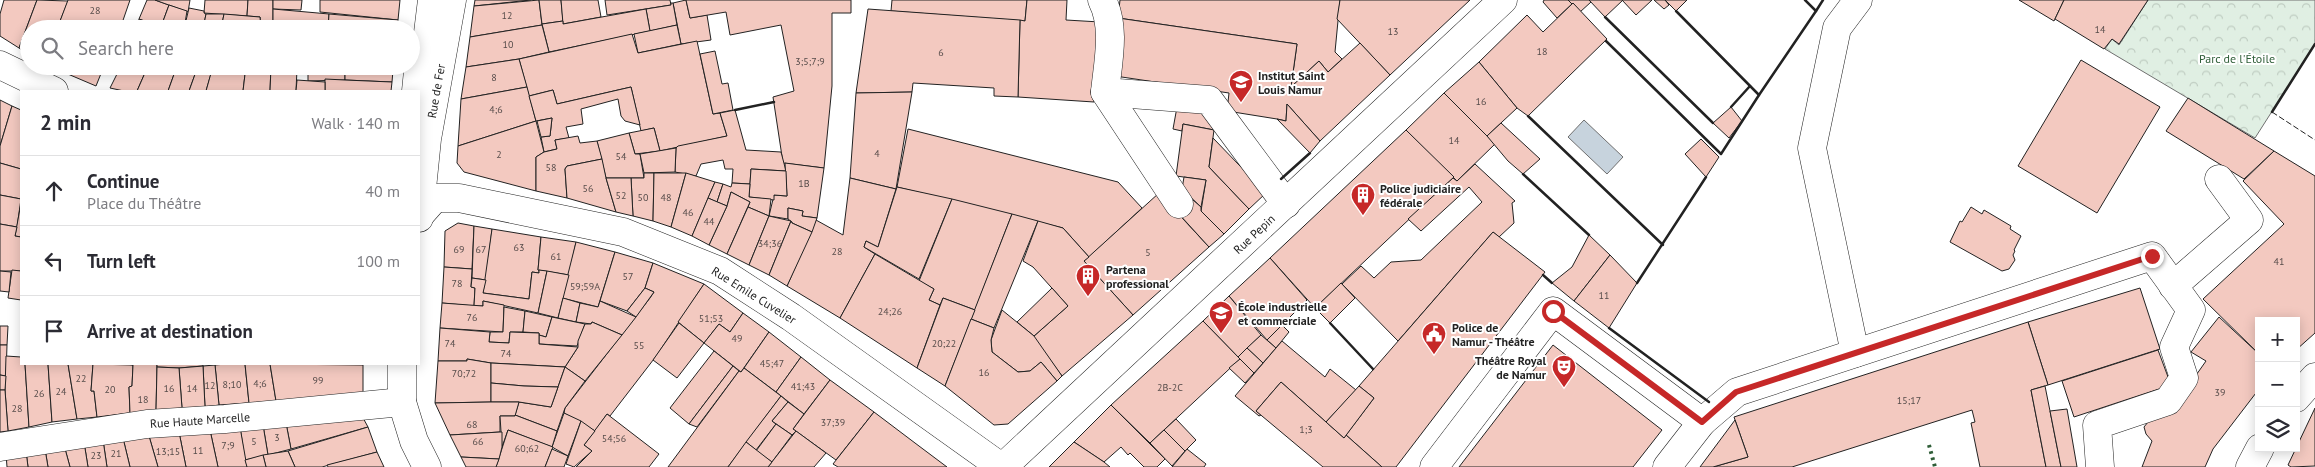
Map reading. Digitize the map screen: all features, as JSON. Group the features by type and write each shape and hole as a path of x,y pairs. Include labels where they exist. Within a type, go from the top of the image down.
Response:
{"street":[{"name":"Rue de Fer","path":"420,63 428,33 432,0"},
{"name":"Rue de Fer","path":"423,199 427,139 452,0"},
{"path":"1102,0 1107,9 1110,28 1105,92 1180,204"},
{"name":"Rue Pepin","path":"1002,467 1503,0"},
{"path":"1855,353 1812,148 1837,28 1858,0"},
{"path":"0,65 20,75"},
{"path":"21,75 52,90"},
{"name":"Rue de Fer","path":"416,90 418,75"},
{"path":"1105,92 1209,100 1286,204"},
{"path":"2173,286 2249,220 2220,179"},
{"name":"Rue Emile Cuvelier","path":"423,199 459,198 623,232 720,271 791,317 1002,467"},
{"path":"1666,467 1702,422 1736,392 2152,256 2191,310 2174,347 2184,378 2168,401 2097,425 2100,467"},
{"path":"1434,467 1553,311 1702,422"},
{"path":"402,365 402,402 414,441 427,467"},
{"path":"2300,394 2315,377"},
{"name":"Rue Haute Marcelle","path":"0,447 147,424 225,419 402,402"},
{"path":"2250,467 2258,452"}],"green space":[{"name":"Parc de l'Étoile","path":"2148,0 2315,0 2315,44 2255,138 2105,49 2112,39 2119,45"}],"shaded area":[{"path":"1584,120 1623,157 1607,174 1568,137"}],"building":[{"path":"4,0 37,0 30,20 20,20 19,48 0,36 0,14"},
{"path":"37,0 68,1 61,20 30,20"},
{"path":"68,0 130,0 123,20 60,20"},
{"path":"147,0 155,0 169,5 163,20 139,19"},
{"path":"155,0 190,0 188,12"},
{"path":"205,0 248,0 247,16 204,13"},
{"path":"248,0 273,0 273,20 260,20 260,17 247,16"},
{"path":"273,0 302,0 301,10 273,9"},
{"path":"320,0 400,0 398,20 320,12"},
{"path":"475,0 531,0 474,6"},
{"path":"539,0 542,25 470,37 474,6"},
{"path":"539,0 561,0 563,21 542,24"},
{"path":"561,0 598,0 601,17 563,24"},
{"path":"605,0 670,0 671,5 607,15"},
{"path":"686,0 690,18 707,15 711,40 681,44 673,3"},
{"path":"686,0 851,0 851,13 832,13 832,86 824,168 783,163 773,97 794,91 781,25 730,35 726,12 690,18"},
{"path":"892,0 1027,0 1025,21 891,11"},
{"path":"1027,0 1067,0 1066,20 1100,22 1094,102 1018,97 1020,20 1025,21"},
{"path":"1120,0 1340,0 1335,52 1342,59 1328,72 1319,61 1291,87 1297,44 1118,18"},
{"path":"1340,0 1470,0 1390,75 1337,19"},
{"path":"1544,0 1568,0 1573,3 1557,18 1543,2"},
{"path":"1568,0 1589,0 1591,2 1580,12"},
{"path":"1589,0 1623,0 1605,17"},
{"path":"1622,0 1652,0 1636,15"},
{"path":"1654,0 1665,0 1669,5 1664,9"},
{"path":"1665,0 1687,0 1676,11"},
{"path":"2019,0 2064,0 2054,21"},
{"path":"2064,0 2148,0 2119,44 2112,39 2104,49 2055,19"},
{"path":"673,3 677,25 650,31 646,9 671,5"},
{"path":"1573,3 1607,39 1528,116 1517,108 1479,62 1527,15 1543,32"},
{"path":"169,5 187,11 186,20 163,20"},
{"path":"189,8 204,11 206,14 205,20 186,20"},
{"path":"273,9 329,14 329,20 273,20"},
{"path":"646,9 650,31 549,52 542,24 563,21 563,24"},
{"path":"868,9 1020,20 1018,97 994,96 994,88 913,83 912,92 856,93"},
{"path":"206,14 224,14 223,20 205,20"},
{"path":"224,14 260,17 260,20 223,20"},
{"path":"329,14 398,20 329,20"},
{"path":"1118,18 1297,44 1291,87 1319,61 1328,72 1360,43 1390,75 1320,141 1287,104 1286,121 1227,111 1229,93 1115,76"},
{"path":"542,25 549,52 519,59 466,67 470,37"},
{"path":"677,25 681,44 638,53 634,34"},
{"path":"632,34 638,53 697,41 713,114 720,113 727,136 660,151 654,128 641,131 631,87 557,104 553,90 529,96 519,59"},
{"path":"715,51 722,84 728,83 733,110 713,114 700,54"},
{"path":"519,59 527,87 461,99 466,67"},
{"path":"2081,60 2160,107 2097,213 2018,166"},
{"path":"1479,62 1517,108 1487,136 1444,93"},
{"path":"70,75 100,75 96,86"},
{"path":"116,75 144,75 137,90 110,88"},
{"path":"144,75 174,75 168,90 137,90"},
{"path":"174,75 195,75 189,90 168,90"},
{"path":"195,75 211,75 206,90 189,90"},
{"path":"210,75 245,75 243,90 206,90"},
{"path":"245,75 271,75 270,90 243,90"},
{"path":"271,75 297,75 296,90 270,90"},
{"path":"308,75 345,75 345,80 308,81"},
{"path":"345,75 393,75 392,82 345,80"},
{"path":"325,79 392,82 391,90 325,90"},
{"path":"297,80 325,82 325,90 296,90"},
{"path":"527,87 536,121 458,146 461,99"},
{"path":"631,87 640,125 625,121 621,116 618,99 581,109 583,124 566,127 569,138 555,140 557,149 544,152 541,137 550,136 552,118 536,121 529,96 553,90 557,104"},
{"path":"912,92 896,189 850,178 856,93"},
{"path":"1444,93 1495,144 1457,181 1406,130"},
{"path":"2188,98 2274,151 2244,179 2166,131"},
{"path":"0,100 12,106 0,146"},
{"path":"1287,104 1320,141 1310,153 1277,119 1286,121"},
{"path":"12,106 20,110 20,169 0,163 0,146"},
{"path":"1177,107 1203,108 1214,130 1183,124 1182,131 1173,129"},
{"path":"1731,107 1742,121 1729,138 1713,123"},
{"path":"735,110 746,150 781,152 786,171 751,169 750,184 732,183 733,169 725,169 723,160 701,164 696,176 675,172 676,148 727,136 720,113"},
{"path":"552,118 550,136 541,137 537,121"},
{"path":"536,121 544,152 536,157 536,191 464,172 457,163 458,146"},
{"path":"1501,123 1540,159 1523,174 1508,161 1487,136"},
{"path":"1183,124 1214,130 1209,167 1249,209 1224,234 1201,211 1206,180 1176,176"},
{"path":"654,128 660,151 635,154 629,133"},
{"path":"908,129 1118,182 1142,208 1089,257 1063,228 897,187"},
{"name":"Police judiciaire fédérale","path":"1406,130 1454,177 1315,308 1270,258"},
{"path":"629,133 635,154 640,154 644,178 606,178 597,141"},
{"path":"578,136 580,143 597,141 602,159 567,166 565,169 567,198 536,191 536,157 544,152 557,149 555,140"},
{"path":"1213,138 1266,193 1249,209 1209,167"},
{"path":"1701,139 1719,157 1706,177 1685,154"},
{"path":"676,148 675,172 644,173 640,154"},
{"path":"2274,151 2315,176 2315,333 2300,346 2300,317 2255,317 2255,350 2203,299 2284,224 2243,181"},
{"path":"602,159 616,212 567,198 565,169 567,166"},
{"path":"0,163 20,169 20,199 0,195"},
{"path":"785,163 824,168 817,218 802,216 803,211 788,208 788,219 769,216 774,195 787,196"},
{"path":"1475,164 1515,201 1512,203 1514,223 1499,237 1493,232 1398,341 1342,284 1361,266 1374,278 1391,262 1421,260 1482,202 1469,187 1421,231 1408,219 1453,178 1457,181"},
{"path":"751,169 786,171 787,196 774,195 774,200 749,197"},
{"path":"644,173 654,173 653,221 633,216 631,178 644,178"},
{"path":"654,173 686,173 671,227 653,221"},
{"path":"686,173 715,182 692,236 671,227"},
{"path":"1184,177 1206,180 1201,207 1182,189"},
{"path":"606,178 631,178 633,216 616,212"},
{"path":"850,178 896,189 878,247 866,241 864,247 875,254 840,318 787,286 816,220 843,235"},
{"path":"715,182 723,184 717,202 708,198"},
{"path":"732,183 750,184 749,197 771,199 769,216 748,207 750,202 731,192 727,206 717,202 723,184 731,187"},
{"path":"897,187 952,199 919,279 864,247 866,241 878,247"},
{"path":"731,192 750,202 727,254 709,245 727,206"},
{"path":"1159,193 1209,247 1133,315 1084,261"},
{"path":"0,195 20,199 17,227 0,224"},
{"path":"708,198 727,206 709,245 692,236"},
{"path":"952,199 1012,214 975,310 943,298 940,305 929,300 934,289 919,281"},
{"path":"1193,200 1224,234 1209,247 1178,213"},
{"path":"748,207 769,216 749,265 727,254"},
{"path":"1971,207 1982,214 1984,210 2011,226 2010,229 2021,236 2014,250 2015,260 2009,269 2002,271 1950,242 1960,221 1962,222"},
{"path":"20,208 20,237 15,236"},
{"path":"788,208 803,211 802,216 817,218 812,232 792,223 788,219"},
{"path":"1012,214 1038,221 994,328 971,319"},
{"path":"769,216 791,221 769,275 749,265"},
{"path":"791,221 812,232 787,286 769,275"},
{"name":"Partena professional","path":"1038,221 1063,228 1089,257 1084,261 1133,315 1062,376 1033,337 1068,306 1033,267 1023,261"},
{"path":"458,223 474,226 472,269 444,267 445,231"},
{"path":"0,224 17,227 15,236 20,237 20,271 0,271"},
{"path":"474,226 492,229 486,280 472,278"},
{"path":"492,229 541,237 539,273 532,272 529,299 483,293"},
{"name":"Police de Namur - Théâtre","path":"1493,232 1545,272 1396,467 1382,467 1346,435 1374,398 1359,386"},
{"path":"1589,235 1610,255 1574,301 1552,283 1572,267"},
{"path":"541,237 576,242 569,275 538,270"},
{"path":"576,242 615,252 598,307 562,298"},
{"path":"615,252 653,263 645,288 627,311 600,301"},
{"path":"875,254 934,289 929,300 940,305 917,368 840,318"},
{"path":"1610,255 1637,283 1609,328 1574,301"},
{"path":"1270,258 1307,300 1267,340 1229,296"},
{"path":"653,263 704,284 657,355 610,416 607,414 595,431 564,413 565,408 654,292 645,288"},
{"path":"444,267 472,269 471,287 475,288 474,306 442,303"},
{"path":"12,270 20,271 20,300 8,298"},
{"path":"539,270 547,271 538,313 483,301 483,306 474,306 475,288 471,287 472,278 486,280 483,293 529,299 532,272 539,273"},
{"path":"0,271 11,272 9,292 0,291"},
{"path":"547,271 569,275 558,318 538,313"},
{"path":"1341,283 1355,298 1330,323 1315,308"},
{"path":"704,284 743,313 730,332 719,324 704,343 678,322"},
{"path":"645,288 654,292 636,317 627,311"},
{"path":"1052,288 1068,306 1034,336 1017,322"},
{"path":"2140,288 2160,349 2048,385 2028,322"},
{"path":"1229,296 1261,335 1238,357 1203,321"},
{"path":"563,298 580,303 576,322 558,318"},
{"path":"943,298 975,310 945,386 917,368"},
{"path":"483,301 504,305 503,332 440,328 442,303 483,306"},
{"path":"600,301 636,317 622,335 592,322 591,324 576,322 580,303 598,307"},
{"path":"504,307 525,311 523,332 510,332 509,343 489,342 490,332 503,332"},
{"path":"1002,310 1034,336 1062,376 1057,381 1041,362 1030,371 1018,372 992,352 991,340"},
{"path":"525,311 552,317 546,337 539,335 539,333 523,332"},
{"path":"743,313 769,332 741,372 704,343 719,324 730,332"},
{"path":"552,317 585,324 577,346 539,344 539,335 546,337"},
{"path":"2219,317 2255,350 2255,394 2213,449 2205,467 2142,467 2152,441 2146,434 2144,427 2156,412 2168,415 2206,361 2191,352"},
{"path":"971,319 994,328 991,340 992,352 1018,372 1030,371 1041,362 1057,381 1008,424 994,425 945,386"},
{"path":"1203,321 1240,359 1150,443 1111,405"},
{"path":"592,322 622,335 585,381 565,367 578,347 578,341 585,324 591,324"},
{"path":"2028,322 2048,385 2031,390 2046,467 1980,467 1971,423 1975,422 1972,410 1792,467 1713,467 1748,457 1734,417"},
{"path":"679,323 704,343 677,378 653,360"},
{"path":"1282,325 1289,332 1276,348 1267,340"},
{"path":"0,326 8,326 7,345 0,345"},
{"path":"440,328 490,332 489,342 509,343 510,332 539,333 539,344 578,347 565,367 491,363 467,359 467,361 438,361"},
{"path":"769,332 801,357 776,392 744,368"},
{"path":"1261,335 1276,348 1263,363 1247,348"},
{"path":"1282,341 1325,377 1330,369 1356,390 1326,422 1281,382 1256,411 1261,415 1259,416 1235,396"},
{"path":"0,345 7,345 6,376 0,375"},
{"name":"Théâtre Royal de Namur","path":"1553,345 1662,430 1633,467 1459,467"},
{"path":"1247,348 1263,363 1254,373 1238,357"},
{"path":"2158,350 2171,385 2074,417 2062,381"},
{"path":"714,351 733,366 689,424 670,408"},
{"path":"6,356 20,357 20,365 25,365 29,427 8,431 5,390"},
{"path":"801,357 830,380 804,414 776,392"},
{"path":"467,359 491,363 491,402 435,403 438,361 467,361"},
{"path":"1240,359 1254,373 1245,383 1229,368"},
{"path":"491,363 565,367 558,387 524,386 491,383"},
{"path":"25,365 48,365 52,422 29,427"},
{"path":"48,365 68,365 77,419 52,422"},
{"path":"68,365 93,365 91,391 94,391 97,417 77,419"},
{"path":"93,365 133,365 132,386 129,387 130,413 97,417 94,391 91,391"},
{"path":"133,365 157,365 156,411 130,413 129,387 132,386"},
{"path":"157,365 203,365 179,368 157,367"},
{"path":"215,365 245,365 249,403 219,405"},
{"path":"215,365 219,405 205,407 203,366"},
{"path":"245,365 270,365 276,401 249,403"},
{"path":"270,365 363,365 363,395 276,401"},
{"path":"203,366 205,407 182,408 179,368"},
{"path":"733,366 739,371 697,427 689,424"},
{"path":"157,367 179,368 182,408 156,411"},
{"path":"565,367 585,381 565,408 557,431 515,415 519,402 551,407"},
{"path":"744,368 781,396 728,467 668,467 739,371 741,372"},
{"path":"0,375 6,376 5,390 0,390"},
{"path":"830,380 874,412 836,460 793,429"},
{"path":"1281,382 1344,438 1346,435 1382,467 1323,467 1256,411"},
{"path":"491,383 558,387 551,407 519,402 491,402"},
{"path":"1359,386 1374,398 1344,438 1326,422"},
{"path":"2045,386 2061,467 2046,467 2031,390"},
{"path":"0,390 5,390 8,431 0,432"},
{"path":"781,396 788,402 772,421 776,424 756,450 746,442"},
{"path":"519,402 515,416 500,416 500,432 450,435 435,403"},
{"path":"788,402 804,414 793,429 796,431 792,435 772,421"},
{"path":"1111,405 1165,459 1157,467 1144,467 1121,447 1104,462 1074,442"},
{"path":"2315,408 2315,466 2291,467 2288,465 2294,452 2300,452 2300,440"},
{"path":"2067,409 2077,467 2061,467 2050,411"},
{"path":"874,412 947,467 838,467 833,464"},
{"path":"564,413 581,421 568,456 552,447"},
{"path":"607,414 659,454 649,467 576,467 592,451 584,445"},
{"path":"515,415 557,431 552,447 508,430 502,447 500,416"},
{"path":"362,416 368,427 291,449 286,423"},
{"path":"1176,419 1196,440 1185,451 1164,430"},
{"path":"1735,420 1748,457 1713,467 1700,467"},
{"path":"581,421 595,431 584,445 592,451 574,467 566,464"},
{"path":"286,423 291,449 268,455 263,425"},
{"path":"776,424 792,435 772,462 756,451"},
{"path":"263,425 268,455 245,460 240,427"},
{"path":"240,427 247,467 218,467 210,430"},
{"path":"368,427 377,452 322,467 295,467 288,451"},
{"path":"210,430 218,467 186,467 179,432"},
{"path":"508,430 553,447 545,467 496,467"},
{"path":"1164,430 1185,451 1172,466 1150,443"},
{"path":"796,431 826,453 814,467 768,467"},
{"path":"179,432 186,467 158,467 149,436"},
{"path":"502,432 502,447 499,459 461,457 450,435"},
{"path":"149,436 158,467 130,467 123,438"},
{"path":"123,438 130,467 107,467 103,440"},
{"path":"103,440 107,467 88,467 84,442"},
{"path":"84,442 88,467 70,467 64,445"},
{"path":"746,442 772,462 768,467 728,467"},
{"path":"1074,442 1104,462 1110,467 1049,467"},
{"path":"64,445 70,467 48,467 45,449"},
{"path":"45,449 48,467 28,467 26,451"},
{"path":"552,449 568,456 564,467 545,467"},
{"path":"1187,449 1206,464 1204,467 1172,467"},
{"path":"26,451 28,467 7,467 6,454"},
{"path":"288,451 295,467 266,467 263,455"},
{"path":"377,452 384,467 328,467 327,465"},
{"path":"263,455 266,467 247,467 245,460"},
{"path":"461,457 499,459 496,467 466,467"}],"hedge":[{"path":"1929,445 1935,467"}],"fence":[{"path":"2272,112 2315,140"}],"wall":[{"path":"1759,95 1816,11 1805,0"},
{"path":"1816,11 1823,0"},
{"path":"1606,41 1721,154 1759,95 1676,11"},
{"path":"1605,17 1713,123"},
{"path":"2272,112 2315,44"},
{"path":"1731,107 1750,86"},
{"path":"735,110 774,102"},
{"path":"1528,116 1663,245"},
{"path":"1281,179 1310,153"},
{"path":"1523,174 1589,235"},
{"path":"1637,283 1706,177"},
{"path":"1543,275 1552,283"},
{"path":"1330,323 1373,369"},
{"path":"1609,328 1709,402"}],"place":[{"name":"Institut Saint Louis Namur","path":"1241,103"},
{"name":"Police judiciaire fédérale","path":"1363,216"},
{"name":"Partena professional","path":"1088,297"},
{"name":"École industrielle et commerciale","path":"1221,334"},
{"name":"Police de Namur - Théâtre","path":"1434,355"},
{"name":"Théâtre Royal de Namur","path":"1564,388"}],"route":[{"path":"1553,311 1702,422 1736,392 2152,256"}]}
